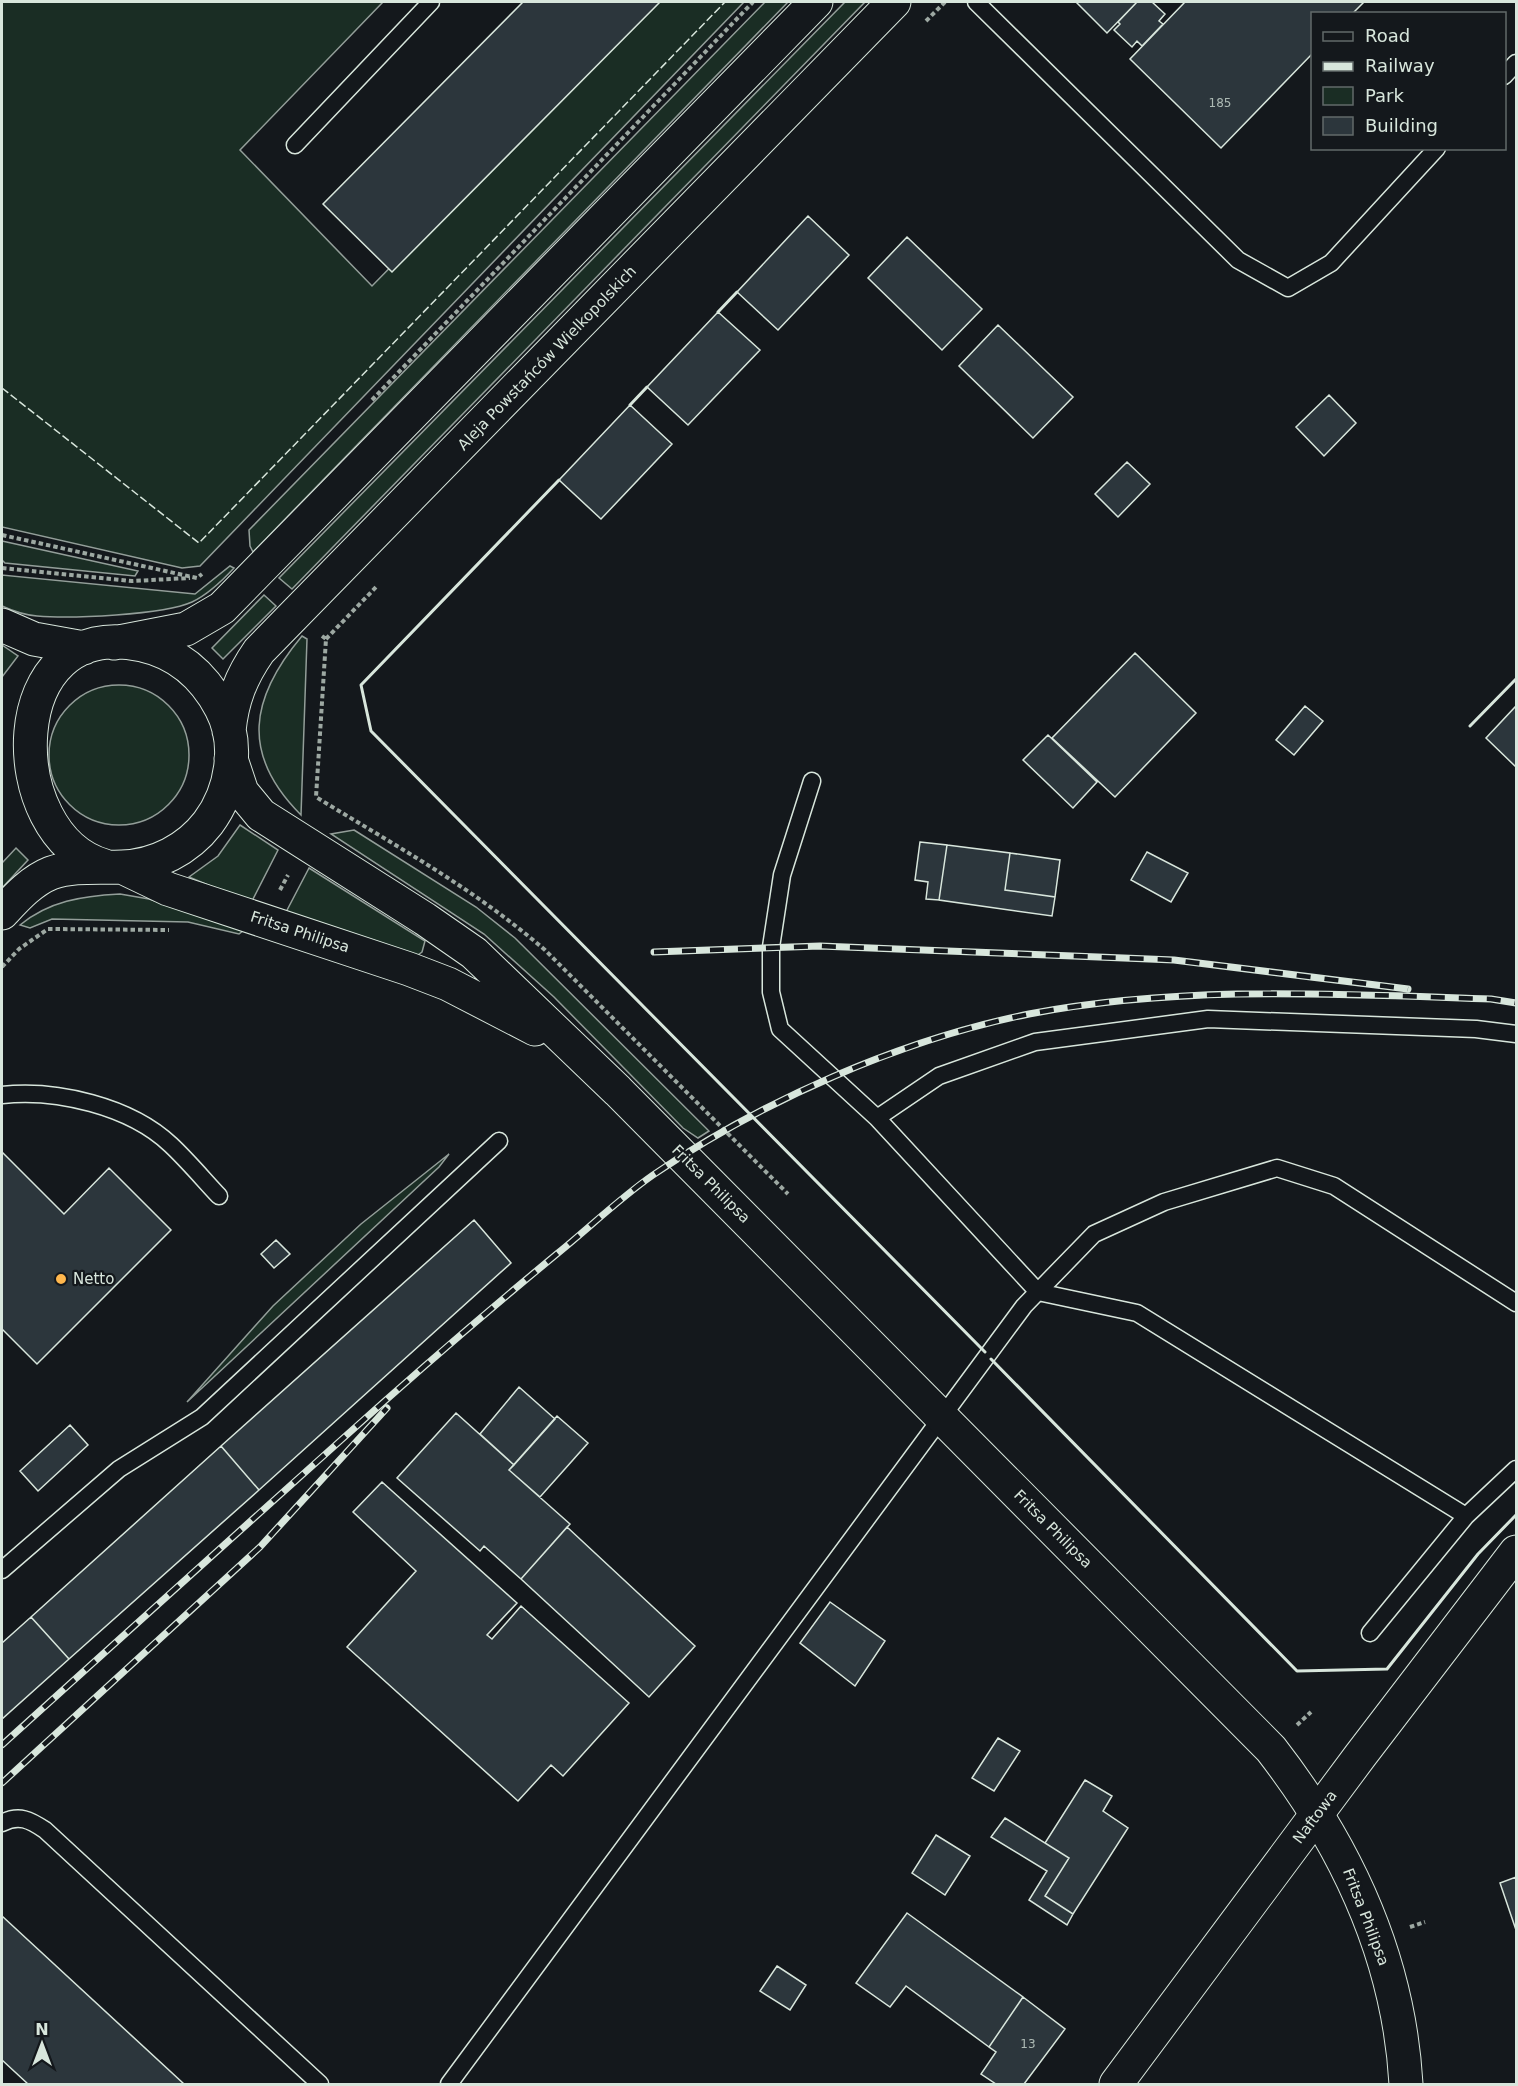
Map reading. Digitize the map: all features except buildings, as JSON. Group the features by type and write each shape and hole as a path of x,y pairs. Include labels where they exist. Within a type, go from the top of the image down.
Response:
{"street":[{"path":"6,764 12,721 25,693 57,661 99,645 149,638 186,629 222,608 816,2"},
{"name":"Aleja Powstańców Wielkopolskich","path":"113,867 138,865 171,855 198,835 209,822 225,792 233,700 247,668 259,651 894,2"},
{"path":"2,625 34,639 99,645"},
{"name":"Fritsa Philipsa","path":"99,645 153,648 188,666 214,694 242,792 261,815 425,919 474,953 618,1091 1254,1731 1290,1773 1317,1814 1357,1887 1377,1938 1396,2007 1406,2085"},
{"name":"Fritsa Philipsa","path":"6,764 21,810 42,837 71,857 113,867 168,889 428,976 502,1011 574,1051"},
{"path":"2,913 37,880 51,873 72,868 113,867"},
{"name":"Naftowa","path":"1116,2085 1317,1814 1516,1552"}],"lane":[{"path":"295,145 431,2"},
{"path":"976,2 1238,260 1288,288 1331,263 1435,150"},
{"path":"812,781 782,875 771,947 771,992 780,1029 877,1118 1038,1292 1137,1313 1466,1516"},
{"path":"877,1118 939,1076 1035,1042 1196,1020 1476,1029 1516,1034"},
{"path":"2,1095 28,1092 62,1096 95,1104 140,1124 170,1143 219,1196"},
{"path":"2,1570 119,1468 202,1417 499,1141"},
{"path":"449,2085 1024,1306 1094,1234 1164,1202 1277,1168 1334,1186 1516,1303"},
{"path":"1370,1633 1466,1516 1516,1469"},
{"path":"2,1823 18,1818 31,1820 45,1830 320,2085"}],"path":[{"path":"371,400 753,2"},
{"path":"2,535 197,578"},
{"path":"2,568 132,581 197,578 205,570"},
{"path":"298,612 326,639 316,797 467,888 507,917 545,950 788,1194"},
{"path":"2,967 18,949"}],"green space":[{"path":"2,2 383,2 240,150 372,286 650,2 744,2 200,566 182,568 2,527"},
{"path":"765,2 788,2 253,552 250,546 249,530"},
{"path":"845,2 865,2 292,589 279,578"},
{"path":"2,541 138,571 135,576 5,563 2,560"},
{"path":"230,566 234,568 204,595 192,602 160,610 116,615 52,617 28,615 2,606 2,575 195,594"},
{"path":"264,595 276,606 223,659 212,648"},
{"path":"302,636 307,639 301,815 281,792 268,770 261,748 259,726 263,704 271,682"},
{"path":"2,645 18,656 2,677"},
{"path":"119,685 146,690 169,705 184,728 189,755 184,782 169,805 146,820 119,825 92,820 69,805 54,782 49,755 54,728 69,705 92,690"},
{"path":"240,825 278,850 251,903 189,877 218,856"},
{"path":"354,830 476,907 515,938 709,1131 698,1138 683,1128 554,997 484,934 331,834"},
{"path":"16,848 28,860 2,888 2,863"},
{"path":"309,868 425,941 422,952 415,957 285,914"},
{"path":"120,894 149,899 244,930 239,934 188,922 52,919 30,928 20,925 54,905 79,898"},
{"path":"449,1154 439,1167 187,1402 273,1306 361,1224"}],"railway":[{"path":"654,952 820,946 1174,960 1408,989"},
{"path":"2,1745 394,1393 617,1203 653,1175 695,1148 786,1098 834,1076 931,1040 980,1025 1086,1005 1202,995 1259,994 1491,999 1516,1003"},
{"path":"2,1783 260,1547 387,1408"}],"fence":[{"path":"2,388 199,543 725,2"}],"wall":[{"path":"718,312 737,292"},
{"path":"630,405 647,387"},
{"path":"559,480 361,685 371,731 985,1352"},
{"path":"1470,726 1516,679"},
{"path":"991,1359 1297,1671 1387,1669 1478,1554 1516,1515"}],"place":[{"name":"Netto","path":"61,1279"}]}
